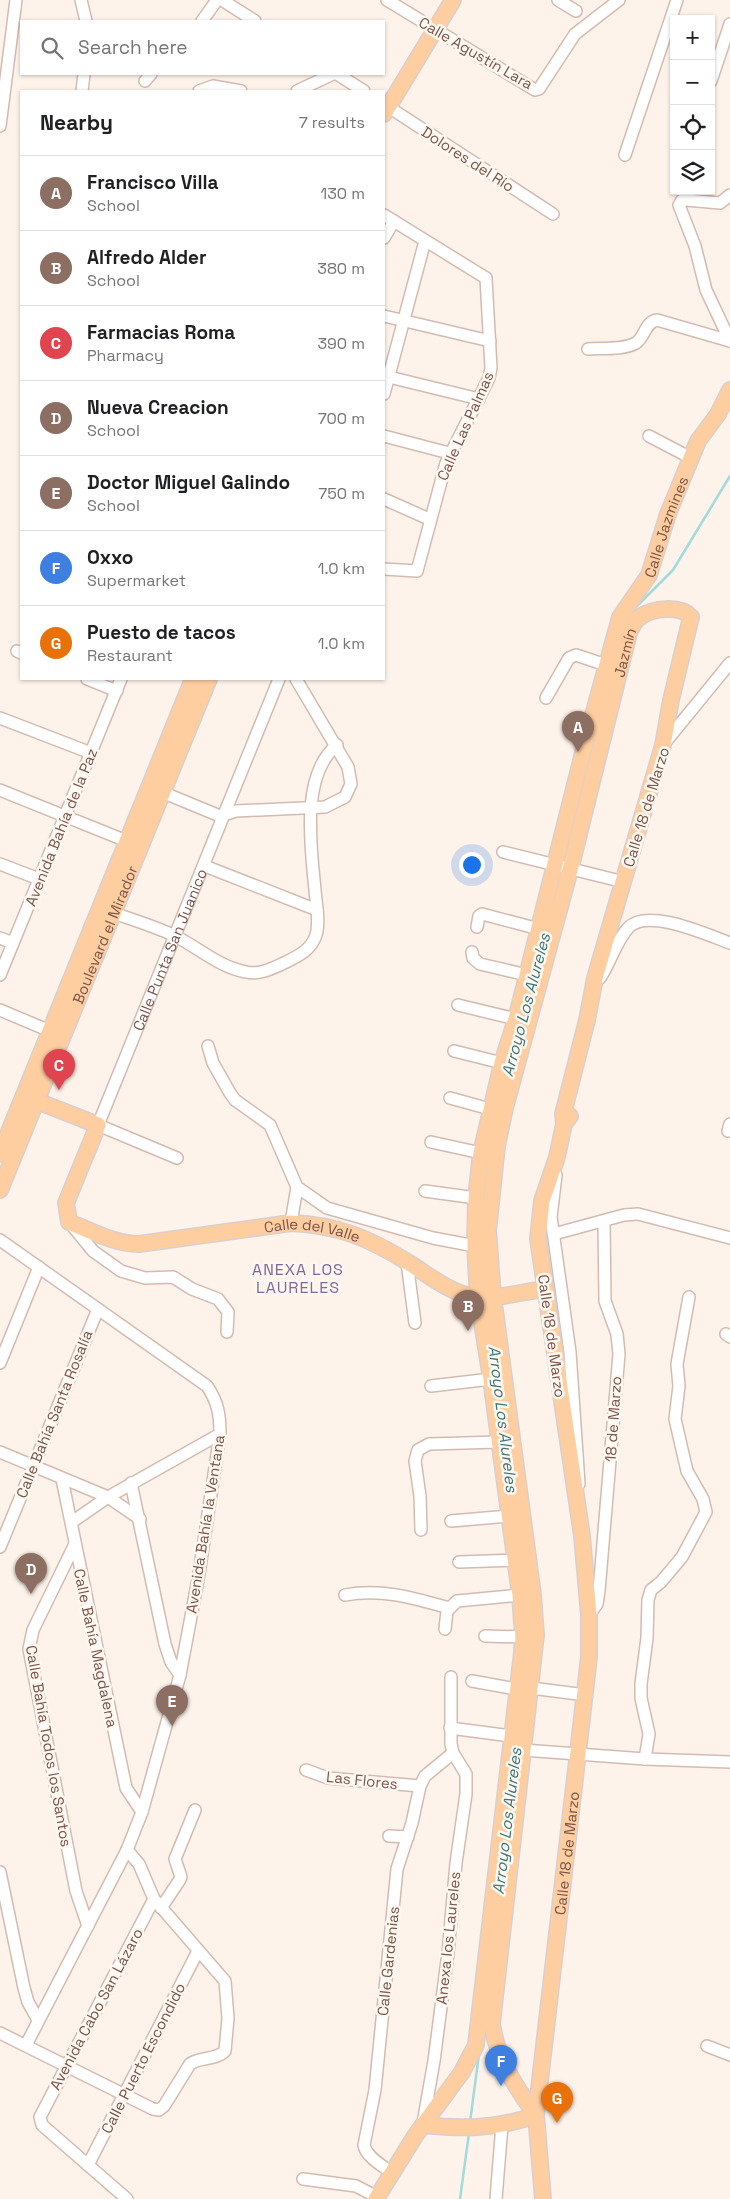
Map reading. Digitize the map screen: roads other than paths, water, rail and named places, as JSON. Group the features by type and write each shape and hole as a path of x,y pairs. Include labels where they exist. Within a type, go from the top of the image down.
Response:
{"main road":[{"path":"385,108 453,0"},
{"name":"Calle Jazmines","path":"562,868 606,666 620,617 649,575 668,514 698,441 718,414 730,390"},
{"name":"Jazmín","path":"562,868 629,633 633,624 645,614 659,610 676,609 687,612 691,617 691,623 671,700 663,745"},
{"name":"Boulevard el Mirador","path":"156,790 193,680"},
{"name":"Boulevard el Mirador","path":"0,1190 30,1098 106,910 156,790 209,680"},
{"name":"Calle 18 de Marzo","path":"543,2199 536,2115 559,1932 577,1755 586,1695 589,1615 577,1508 538,1239 542,1201 554,1166 564,1124 570,1116 593,1031 598,975 646,796 663,745"},
{"path":"376,2198 423,2125 462,2072 476,2045 511,1736 536,1635 533,1595 486,1297 475,1246 476,1198 481,1153 490,1109 539,929 562,868"},
{"path":"423,2125 478,2128 536,2115 511,2077 497,2047 492,2023 523,1750 524,1689 520,1594 491,1379 486,1297 488,1231 496,1146 541,972 562,868"},
{"path":"30,1098 98,1125"},
{"name":"Boulevard el Mirador","path":"0,1154 30,1098"},
{"name":"Calle Punta San Juanico","path":"69,1222 66,1203 98,1125"},
{"name":"Calle del Valle","path":"69,1222 127,1244 139,1244 291,1223 328,1226 368,1239 448,1288 486,1297 544,1289"}],"street":[{"path":"0,126 16,0"},
{"path":"81,0 86,20"},
{"path":"203,20 217,0"},
{"path":"222,0 253,20"},
{"name":"Calle Agustín Lara","path":"387,0 533,89 539,89 575,34 619,0"},
{"path":"558,0 576,12"},
{"path":"625,155 677,0"},
{"path":"715,69 730,24"},
{"path":"82,90 84,75"},
{"path":"299,90 331,75"},
{"path":"339,75 362,90"},
{"path":"202,90 213,86 235,90"},
{"name":"Dolores del Río","path":"385,108 553,214"},
{"path":"730,195 720,203 682,200 679,205 695,246 706,290 730,341"},
{"path":"385,216 425,241 402,320 385,391"},
{"path":"385,236 394,221"},
{"name":"Calle Las Palmas","path":"385,568 417,571 429,519 450,453 491,373 488,282 483,275 425,241"},
{"path":"385,316 490,341"},
{"path":"588,349 632,345 639,341 651,322 657,320 730,341"},
{"path":"389,377 479,399"},
{"path":"385,436 450,453"},
{"path":"649,436 691,458"},
{"path":"385,499 429,519"},
{"path":"546,698 569,658 576,655 606,666"},
{"name":"Calle 18 de Marzo","path":"663,745 726,676 730,663"},
{"path":"90,680 117,691"},
{"name":"Avenida Bahía de la Paz","path":"0,975 122,680"},
{"name":"Calle Punta San Juanico","path":"98,1125 205,866 276,680"},
{"path":"156,790 214,815 236,811 325,807 345,797 351,784 348,767 337,745 297,680"},
{"path":"0,718 91,753"},
{"path":"106,910 175,936 225,966 247,973 258,973 299,956 308,949 316,935 317,910 312,853 312,790 323,761 337,745"},
{"path":"0,790 134,844"},
{"path":"503,852 624,882"},
{"path":"0,864 39,879"},
{"path":"205,866 317,910"},
{"path":"477,927 479,916 482,914 539,929"},
{"path":"598,975 608,967 624,933 629,927 642,920 662,921 730,943"},
{"path":"0,938 13,943"},
{"path":"474,957 527,975"},
{"path":"458,1004 516,1019"},
{"path":"0,1010 57,1034"},
{"path":"208,1046 213,1063 230,1093 236,1100 270,1124 297,1187 327,1208 433,1238 475,1246"},
{"path":"454,1052 502,1063"},
{"path":"450,1098 490,1109"},
{"path":"98,1125 177,1158"},
{"path":"431,1142 481,1153"},
{"name":"Calle 18 de Marzo","path":"554,1166 556,1175 551,1217 570,1352 580,1474 577,1508"},
{"path":"291,1223 297,1187"},
{"path":"425,1191 476,1198"},
{"path":"554,1234 638,1214 730,1238"},
{"path":"69,1222 93,1251 121,1271 145,1278 173,1277 192,1289 218,1298 228,1312 227,1332"},
{"name":"18 de Marzo","path":"589,1615 597,1604 599,1591 619,1354 617,1334 604,1301 604,1222"},
{"name":"Avenida Bahía la Ventana","path":"0,1240 207,1386 217,1401 220,1416 220,1434 199,1574 180,1675 142,1812 126,1850 26,2045"},
{"path":"407,1262 415,1323"},
{"path":"0,1363 38,1267"},
{"path":"645,1759 649,1734 641,1698 641,1684 647,1638 648,1600 651,1590 661,1582 682,1557 706,1512 703,1500 687,1470 676,1419 679,1386 677,1364 684,1334 689,1297"},
{"name":"Calle Bahía Santa Rosalía","path":"0,1547 98,1309"},
{"path":"431,1386 491,1379"},
{"path":"72,1522 131,1483 220,1434"},
{"path":"421,1530 420,1496 415,1461 418,1450 429,1444 499,1442"},
{"path":"0,1452 108,1497 140,1519"},
{"name":"Calle Bahía Magdalena","path":"62,1479 126,1788 142,1812"},
{"path":"131,1483 165,1644 171,1662 180,1675"},
{"path":"451,1521 510,1516"},
{"name":"Calle Bahía Todos los Santos","path":"75,1544 33,1630 29,1649 76,1891 88,1926"},
{"path":"460,1562 515,1560"},
{"path":"345,1595 366,1591 390,1593 449,1608"},
{"path":"445,1629 449,1608 457,1601 470,1598 520,1594"},
{"path":"485,1636 523,1637"},
{"path":"451,1677 450,1728 453,1753"},
{"path":"472,1681 524,1689 586,1695"},
{"path":"450,1728 511,1736"},
{"path":"523,1750 645,1759 730,1762"},
{"name":"Calle Gardenias","path":"392,2173 370,2156 365,2150 364,2145 375,2090 397,1869 408,1837 420,1786 425,1776 453,1753"},
{"name":"Anexa los Laureles","path":"423,2125 437,2041 448,1953 456,1863 466,1794 466,1774 453,1753"},
{"name":"Las Flores","path":"306,1770 328,1778 420,1786"},
{"name":"Avenida Cabo San Lázaro","path":"88,2165 40,2121 66,2065 158,1903 179,1881 180,1877 175,1859 195,1810"},
{"path":"389,1836 408,1837"},
{"path":"0,2033 125,2096 159,2110 170,2097 190,2064 195,2060 220,2056 225,2051 228,2018 224,1981 158,1903 139,1864 126,1850"},
{"path":"0,1872 24,1988 28,2002 38,2020"},
{"name":"Calle Puerto Escondido","path":"88,2165 198,1951"},
{"path":"707,2046 730,2055"},
{"path":"496,2199 502,2124"},
{"path":"88,2165 127,2199"},
{"path":"303,2179 356,2186 376,2198"}],"waterway":[{"name":"Arroyo Los Alureles","path":"635,608 673,570 730,476"},
{"name":"Arroyo Los Alureles","path":"470,2122 479,2054"},
{"name":"Arroyo Los Alureles","path":"460,2199 469,2133"}],"place":[{"name":"Francisco Villa","path":"578,752"},
{"name":"Farmacias Roma","path":"59,1090"},
{"name":"Alfredo Alder","path":"468,1331"},
{"name":"Nueva Creacion","path":"31,1594"},
{"name":"Doctor Miguel Galindo","path":"172,1726"},
{"name":"Oxxo","path":"501,2086"},
{"name":"Puesto de tacos","path":"557,2123"}],"district":[{"name":"ANEXA LOS LAURELES","path":"298,1278"}]}
